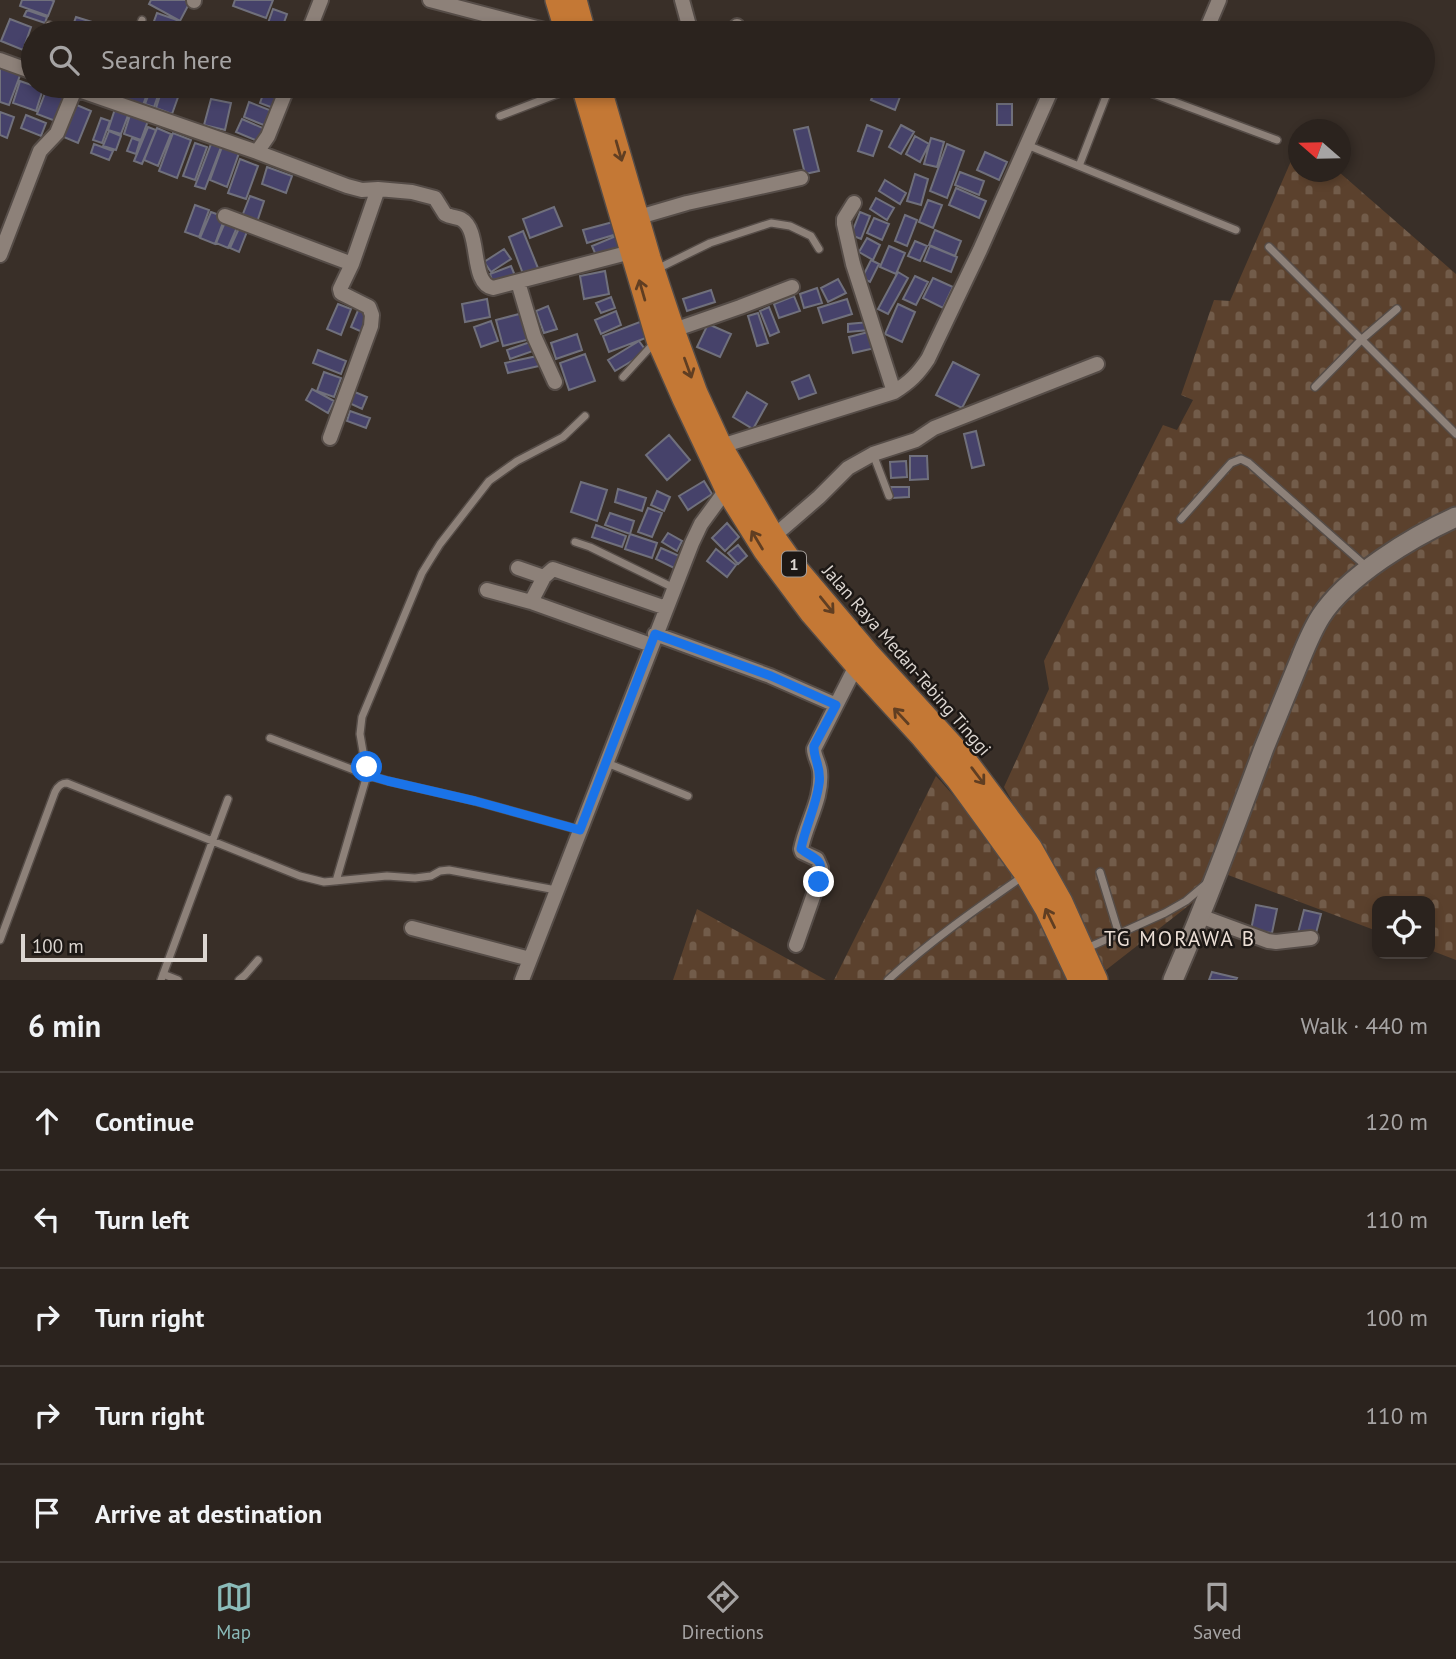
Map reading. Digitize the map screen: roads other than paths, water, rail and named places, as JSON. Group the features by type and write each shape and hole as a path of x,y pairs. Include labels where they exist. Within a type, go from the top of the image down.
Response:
{"highway":[{"path":"556,0 562,21"},
{"path":"576,0 582,21"},
{"name":"Jalan Raya Medan-Tebing Tinggi","path":"585,98 631,252 665,335 697,393 726,490 764,551 811,614 957,780 1025,874 1046,910 1079,980"},
{"name":"Jalan Raya Medan-Tebing Tinggi","path":"604,98 654,270 665,335"},
{"name":"Jalan Raya Medan-Tebing Tinggi","path":"714,448 796,567 837,617 963,756 1024,837 1062,902 1097,980"}],"street":[{"path":"313,21 321,0"},
{"path":"430,0 510,21"},
{"path":"682,0 688,21"},
{"path":"1210,21 1219,0"},
{"path":"0,60 21,65"},
{"path":"0,255 40,151 57,134 68,98"},
{"path":"104,98 347,186 362,190 412,192 435,198 445,215 461,219 469,228 480,272 487,287 518,282 631,252"},
{"path":"257,152 268,136 283,98"},
{"path":"714,448 894,391 909,382 928,359 1048,98"},
{"path":"639,217 801,178"},
{"path":"330,438 371,326 372,315 369,307 340,291 379,189"},
{"path":"854,203 844,219 844,224 853,264 894,391"},
{"path":"225,216 352,264"},
{"path":"518,282 534,336 555,382"},
{"path":"665,335 792,287"},
{"path":"774,536 819,497 841,473 873,454 916,439 934,428 1097,364"},
{"path":"522,980 692,543 701,524 726,490"},
{"path":"1173,980 1284,697 1310,635 1321,616 1334,600 1369,569 1420,535 1456,517"},
{"path":"519,568 544,577"},
{"path":"531,602 544,577 553,569 666,608"},
{"path":"487,590 771,676 836,705"},
{"path":"796,945 821,874 817,859 801,849 820,783 820,770 814,749 856,666"},
{"path":"1200,916 1268,941 1311,938"},
{"path":"412,928 530,959"}],"lane":[{"path":"500,116 549,98"},
{"path":"1079,166 1105,98"},
{"path":"1164,98 1277,140"},
{"path":"1027,145 1236,230"},
{"path":"654,270 710,243 771,223 790,226 811,236 819,249"},
{"path":"1269,247 1456,434"},
{"path":"1315,387 1361,340 1397,309"},
{"path":"623,377 665,335"},
{"path":"336,881 367,775 360,734 362,717 422,573 489,481 517,461 562,437 585,416"},
{"path":"873,454 889,496"},
{"path":"1181,519 1231,463 1241,459 1249,463 1369,569"},
{"path":"575,542 675,588"},
{"path":"271,738 367,775 580,830"},
{"path":"607,763 688,796"},
{"path":"0,940 55,792 63,783 300,876 324,882 387,876 415,878 449,870 556,890"},
{"path":"178,980 162,977 228,799"},
{"path":"1100,872 1119,934"},
{"path":"888,980 962,919 1025,874"},
{"path":"1084,950 1165,913 1186,901 1216,876"},
{"path":"239,980 258,960"}],"district":[{"name":"TG MORAWA B","path":"1180,938"}]}
